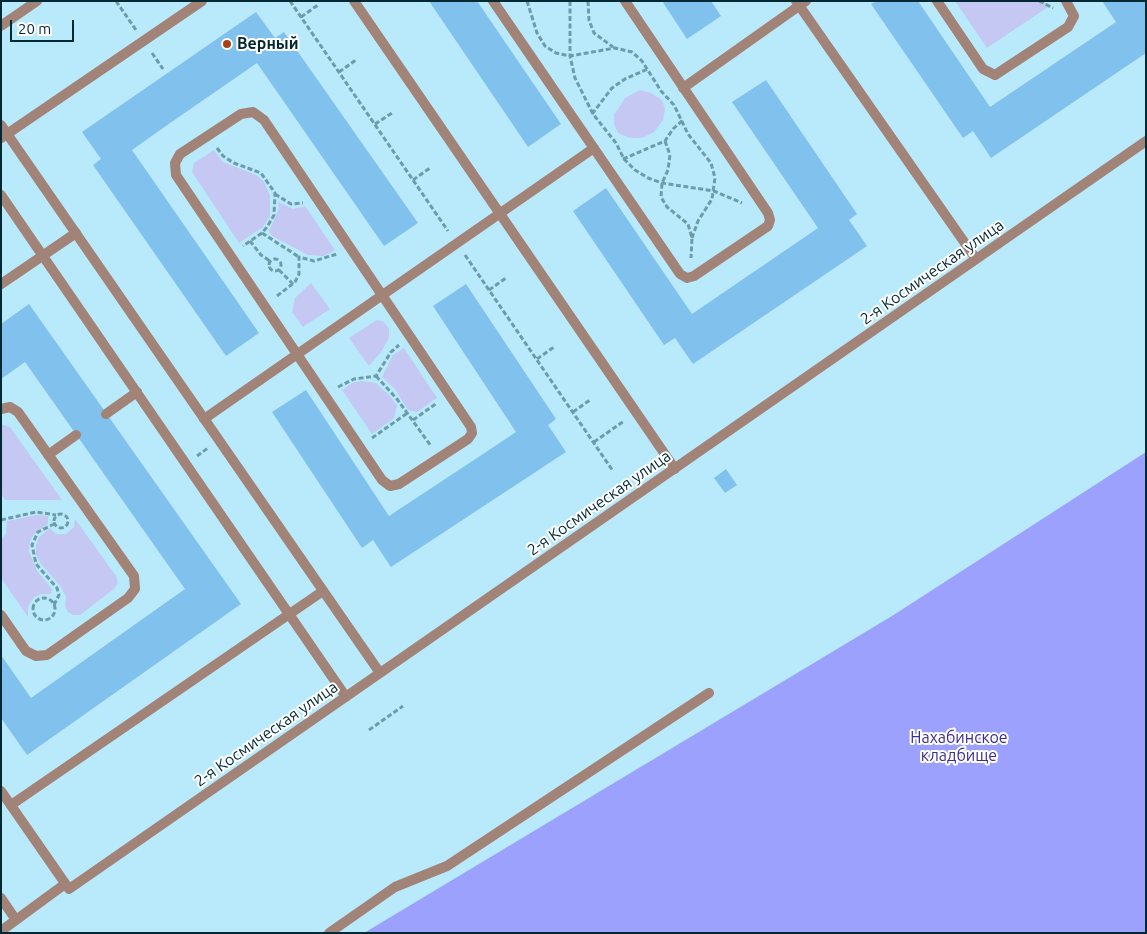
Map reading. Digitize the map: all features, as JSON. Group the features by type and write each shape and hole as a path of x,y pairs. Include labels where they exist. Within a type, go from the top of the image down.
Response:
{"street":[{"path":"1,26 37,1"},
{"path":"202,1 3,132 76,233 380,673"},
{"path":"354,1 675,469"},
{"path":"493,1 680,274 687,278 694,276 768,226 770,220 768,213 625,1"},
{"path":"937,1 983,69 994,75 1068,27 1074,16 1066,1"},
{"path":"683,88 800,3 976,260"},
{"path":"253,112 264,120 471,427 472,433 468,439 399,484 390,486 382,480 176,175 175,163 180,154 208,136 241,114 253,112"},
{"name":"2-я Космическая улица","path":"1,931 346,697 1146,141"},
{"path":"204,419 594,148"},
{"path":"1,195 346,697"},
{"path":"1,284 76,233"},
{"path":"106,414 137,392"},
{"path":"1,409 10,407 18,412 134,576 135,588 128,598 48,655 36,656 26,650 1,615"},
{"path":"48,455 76,435"},
{"path":"11,805 324,591"},
{"path":"329,933 396,887 448,866 709,693"},
{"path":"1,791 67,886"},
{"path":"1,898 16,920"}],"path":[{"path":"527,1 537,33 545,46 556,53 570,56 615,48"},
{"path":"570,1 570,56 575,78 593,114 611,136 624,159 635,170 662,183 714,191 770,220"},
{"path":"588,1 589,20 594,34 615,48 632,52 642,61 683,120 688,134 711,163 715,178 714,191 712,200 698,221 692,238 687,278"},
{"path":"301,17 318,5"},
{"path":"339,72 356,60"},
{"path":"578,126 593,114 612,88 625,79 668,64"},
{"path":"375,124 392,113"},
{"path":"609,170 624,159 665,141 683,120 700,113"},
{"path":"208,136 223,156 234,163 261,173 275,194 291,204 301,204 315,195"},
{"path":"665,141 670,155 668,170 662,183 662,197 667,207 688,224 692,238"},
{"path":"413,180 430,168"},
{"path":"230,254 262,233 274,215 275,194"},
{"path":"262,233 299,257 314,261 325,259 349,246"},
{"path":"250,241 261,255 270,261 280,261 279,270"},
{"path":"264,306 293,284 299,274 299,257"},
{"path":"270,261 268,265 270,270 275,272 279,270"},
{"path":"279,270 293,284"},
{"path":"489,290 506,278"},
{"path":"376,376 391,352 410,336"},
{"path":"536,359 554,347"},
{"path":"325,395 354,379 376,376"},
{"path":"376,376 397,399 439,458"},
{"path":"413,420 449,395"},
{"path":"573,412 590,400"},
{"path":"594,442 636,412"},
{"path":"360,446 406,414"},
{"path":"186,463 219,440"},
{"path":"1,520 36,512 56,515 64,514 67,516 68,524 64,528 58,528 54,524"},
{"path":"54,524 56,515"},
{"path":"54,524 38,532 32,545 36,564 57,588 59,595 54,605 54,614 49,620 43,621 36,618 32,613 32,606 41,598 47,598 54,605"},
{"path":"369,730 403,706"}],"shaded area":[{"path":"955,1 1044,1 1048,7 987,48"},
{"path":"640,90 651,93 662,100 665,109 663,120 654,132 642,138 630,138 618,133 614,124 614,115 625,98"},
{"path":"214,150 223,162 256,175 264,182 270,196 270,216 263,227 239,243 192,172 194,163"},
{"path":"278,202 293,209 305,206 335,250 324,256 308,255 272,236 269,231 279,209"},
{"path":"311,283 330,309 303,327 292,312 295,298"},
{"path":"377,320 384,322 389,329 389,338 381,352 369,366 349,338"},
{"path":"404,348 437,398 417,412 408,410 395,389 382,377 393,355"},
{"path":"362,381 376,383 390,396 397,406 394,418 372,434 342,390 352,383"},
{"path":"1,424 10,427 62,500 5,500 1,494"},
{"path":"37,515 48,516 48,524 34,534 30,541 29,551 37,571 52,589 51,594 41,594 33,598 28,607 28,617 1,578 1,539 6,534 7,521"},
{"path":"75,519 116,576 118,583 114,589 80,615 73,615 68,612 65,606 66,597 61,587 41,564 36,554 36,545 39,537 50,528 56,534 66,534 74,527"}],"green space":[{"name":"Нахабинское кладбище","path":"1146,452 1146,933 364,933 892,616"}],"building":[{"path":"429,1 477,1 561,124 528,147"},
{"path":"662,1 711,1 721,16 687,39"},
{"path":"876,1 918,1 990,107 1116,22 1102,1 1146,1 1146,53 991,158 973,131 963,138 871,4"},
{"path":"256,12 275,38 284,32 418,223 384,246 257,63 173,121 132,150 259,333 226,356 93,165 101,159 82,132"},
{"path":"766,80 857,214 849,220 867,246 693,364 675,338 664,345 573,211 606,188 692,314 818,228 732,102"},
{"path":"466,284 556,419 548,425 566,452 391,567 373,540 362,548 272,412 306,390 389,516 474,460 516,432 433,306"},
{"path":"29,304 241,604 27,755 1,718 1,655 31,698 185,589 25,362 1,379 1,324"},
{"path":"726,469 737,485 725,493 714,478"}],"place":[{"name":"Верный","path":"227,44"}]}
